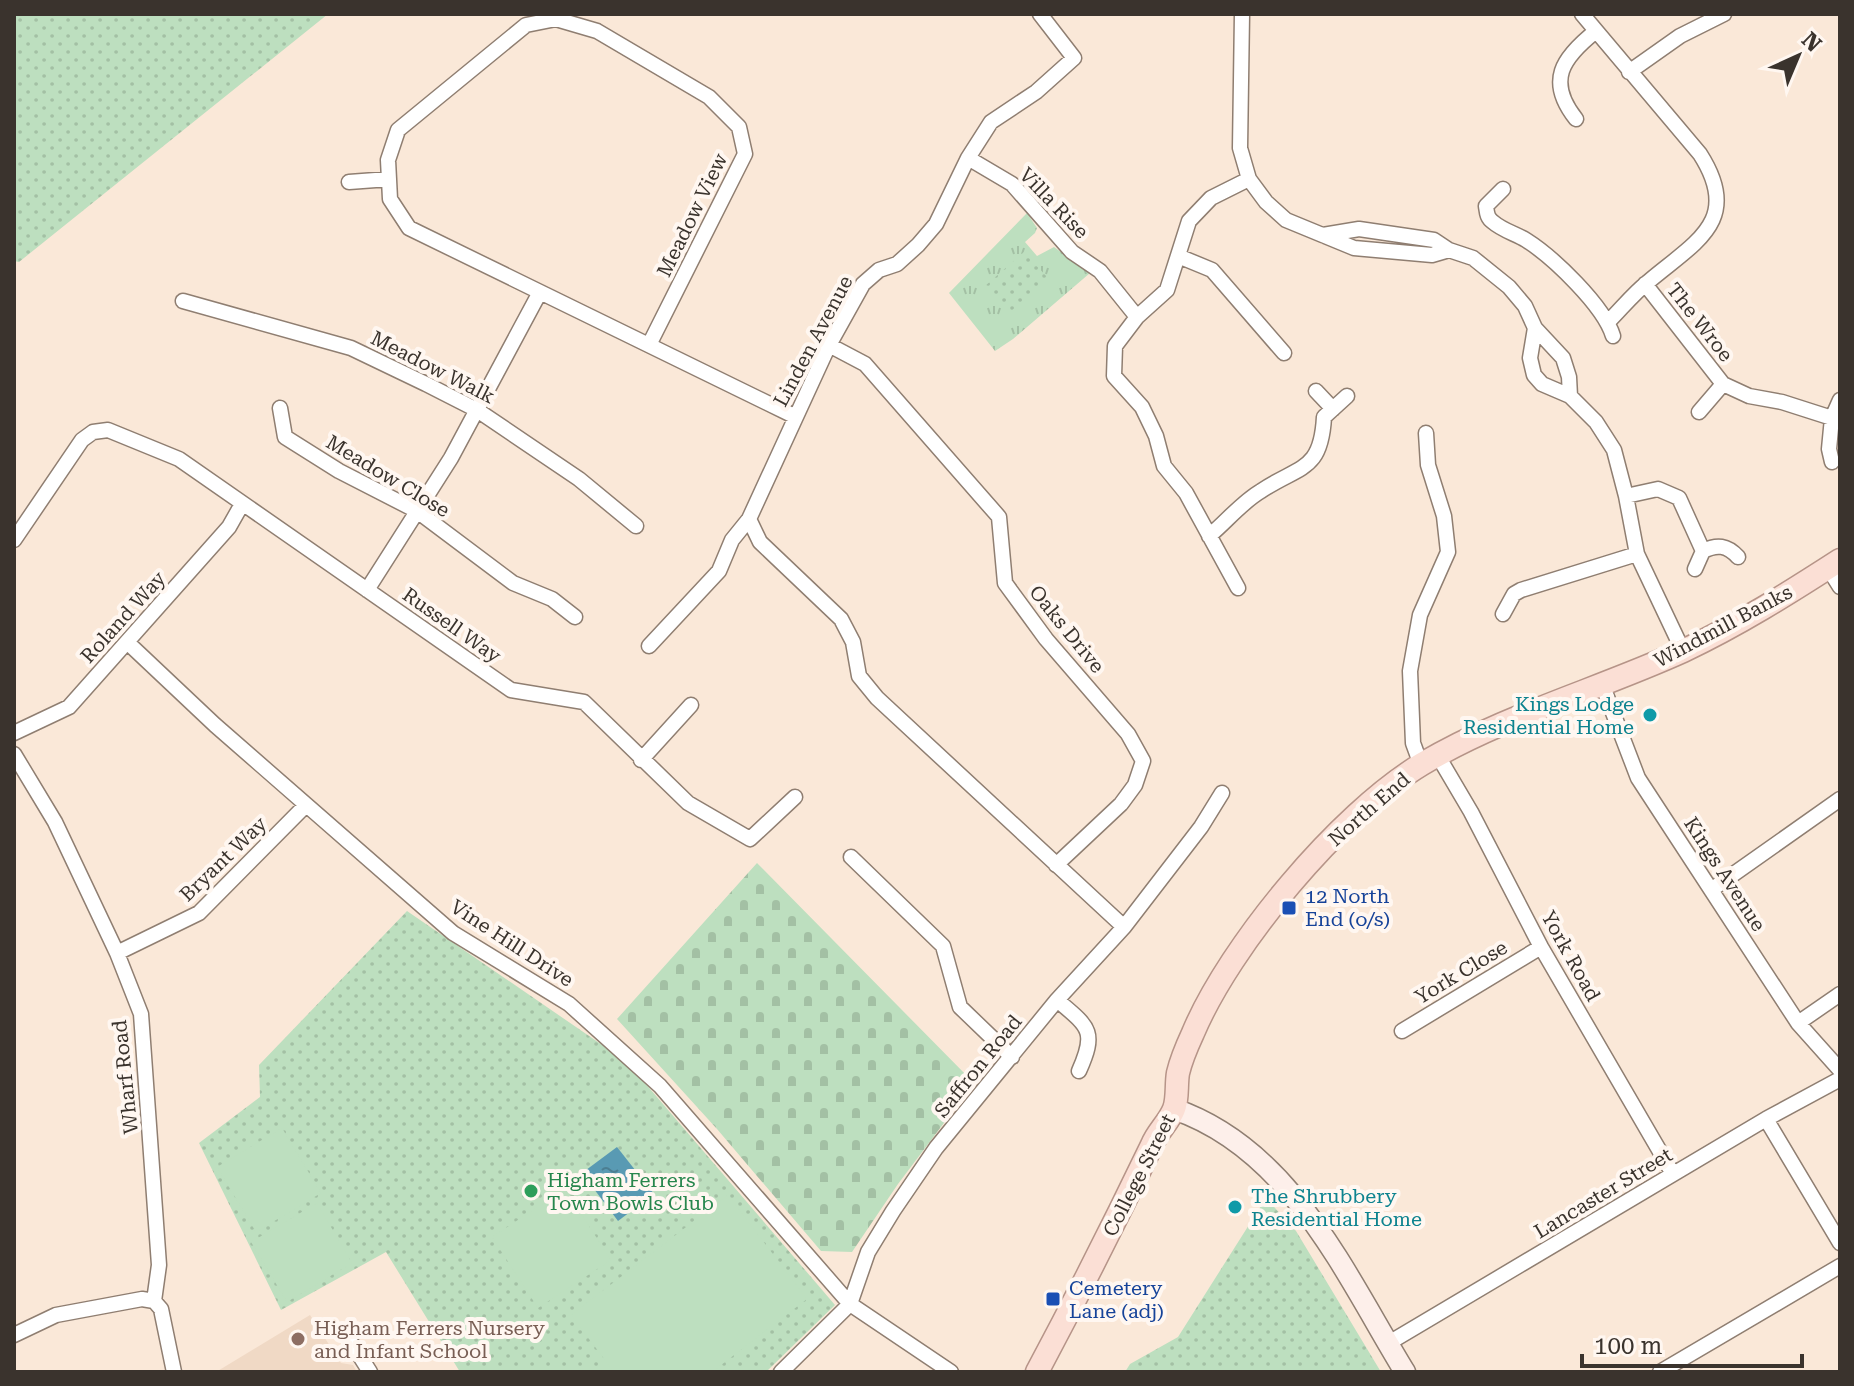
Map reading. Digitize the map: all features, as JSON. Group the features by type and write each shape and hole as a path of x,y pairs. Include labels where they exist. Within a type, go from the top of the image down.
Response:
{"main road":[{"name":"Windmill Banks","path":"1602,684 1683,651 1756,613 1834,564"},
{"name":"North End","path":"1226,974 1283,894 1324,848 1375,799 1430,760 1477,735 1602,684"},
{"name":"College Street","path":"1037,1372 1105,1242 1157,1133 1174,1109 1178,1074 1185,1053 1226,974"},
{"path":"1174,1109 1207,1121 1247,1148 1291,1192 1405,1372"}],"street":[{"name":"Linden Avenue","path":"649,646 719,571 732,540 749,519 794,416 863,284 879,270 897,264 936,224 968,158 991,122 1036,92 1074,58 1040,14"},
{"path":"1242,14 1240,148 1249,179 1266,202 1286,220 1322,235 1359,229 1434,240 1449,250 1473,258 1509,287 1525,306 1535,328 1563,358 1569,377 1570,396"},
{"path":"1582,14 1700,154 1709,168 1716,190 1716,208 1710,228 1645,284 1609,321"},
{"path":"1629,72 1680,36 1724,14"},
{"name":"Meadow View","path":"649,345 745,154 739,127 709,97 597,31 556,19 526,25 398,130 388,160 390,199 409,228 794,416"},
{"path":"1576,119 1559,89 1561,73 1572,50 1596,31"},
{"name":"Villa Rise","path":"968,158 1012,184 1072,252 1100,271 1137,317"},
{"path":"349,182 389,179"},
{"path":"1238,588 1186,493 1164,466 1156,436 1142,407 1114,376 1115,346 1137,317 1167,290 1189,221 1211,198 1249,179"},
{"path":"1503,189 1486,206 1487,215 1558,265 1609,321 1613,336"},
{"path":"1178,256 1212,270 1284,353"},
{"name":"The Wroe","path":"1645,284 1723,384 1749,396 1782,402 1832,418"},
{"path":"367,590 451,458 540,292"},
{"name":"Meadow Walk","path":"183,301 351,348 477,410 579,479 636,526"},
{"path":"1535,328 1530,358 1534,375 1542,384 1570,396 1596,422 1614,450 1637,554 1683,651"},
{"name":"Oaks Drive","path":"829,345 865,364 999,517 1005,583 1046,639 1128,734 1143,761 1135,785 1121,804 1056,865"},
{"name":"The Wroe","path":"1699,412 1723,384"},
{"path":"1316,391 1333,409"},
{"path":"1209,536 1258,492 1312,462 1323,441 1324,417 1347,396"},
{"path":"1832,462 1829,449 1832,418 1840,400"},
{"name":"Meadow Close","path":"280,408 285,437 339,471 417,511 513,583 552,599 575,617"},
{"name":"Russell Way","path":"14,540 82,440 93,432 108,430 179,459 511,690 584,702 688,803 750,839 795,797"},
{"name":"York Road","path":"1426,433 1428,465 1444,516 1448,552 1420,615 1410,671 1413,743 1471,812 1541,947 1673,1174"},
{"path":"1626,496 1658,489 1679,498 1703,551"},
{"name":"Roland Way","path":"14,733 69,707 229,527 242,504"},
{"path":"749,519 760,542 841,619 853,642 859,676 877,698 1124,927"},
{"path":"1695,569 1703,551 1716,545 1726,547 1738,557"},
{"path":"1503,614 1514,594 1521,590 1637,554"},
{"path":"1834,564 1840,587"},
{"name":"Vine Hill Drive","path":"127,642 215,725 453,933 569,1004 660,1086 850,1304 951,1372"},
{"name":"Kings Avenue","path":"1602,684 1638,778 1798,1023 1840,1070"},
{"path":"641,760 691,705"},
{"name":"Wharf Road","path":"14,754 55,822 117,953 141,1014 159,1265 154,1301 161,1309 174,1372"},
{"name":"Saffron Road","path":"781,1372 850,1304 868,1252 936,1148 1057,1000 1124,927 1201,827 1222,793"},
{"path":"1711,890 1840,799"},
{"name":"Bryant Way","path":"117,953 199,913 306,805"},
{"path":"851,857 943,946 960,1007 1012,1057"},
{"name":"York Close","path":"1402,1031 1541,947"},
{"path":"1798,1023 1840,994"},
{"path":"1057,1000 1076,1016 1090,1036 1079,1071"},
{"name":"Lancaster Street","path":"1387,1344 1766,1119 1840,1079"},
{"path":"1766,1119 1840,1243"},
{"path":"1660,1372 1840,1266"},
{"path":"14,1335 56,1315 142,1299 154,1301"},
{"path":"353,1345 370,1372"}],"shaded area":[{"name":"Higham Ferrers Nursery and Infant School","path":"310,1315 341,1363 353,1365 357,1372 216,1372"}],"green space":[{"path":"14,14 328,14 19,262 14,261"},
{"path":"1027,213 1037,228 1025,242 1037,256 1054,247 1090,273 995,351 949,293"},
{"path":"1024,252 1048,278 1009,313 985,286"},
{"path":"757,863 974,1083 898,1184 852,1252 821,1251 717,1129 617,1019"},
{"path":"407,911 627,1062 835,1305 766,1372 460,1372 386,1252 281,1310 199,1143 260,1097 259,1065"},
{"path":"282,1128 321,1193 256,1232 217,1167"},
{"path":"565,1189 611,1260 538,1308 492,1237"},
{"path":"728,1195 807,1299 712,1372 614,1372 571,1315"},
{"path":"1266,1198 1296,1231 1381,1372 1125,1372 1130,1364 1178,1337"},
{"path":"317,1203 352,1263 287,1302 251,1242"}],"water":[{"path":"617,1147 654,1194 618,1221 582,1173"}],"place":[{"name":"Kings Lodge Residential Home","path":"1650,715"},
{"name":"12 North End (o/s)","path":"1289,908"},
{"name":"Higham Ferrers Town Bowls Club","path":"531,1191"},
{"name":"The Shrubbery Residential Home","path":"1235,1207"},
{"name":"Cemetery Lane (adj)","path":"1053,1299"},
{"name":"Higham Ferrers Nursery and Infant School","path":"298,1339"}]}
